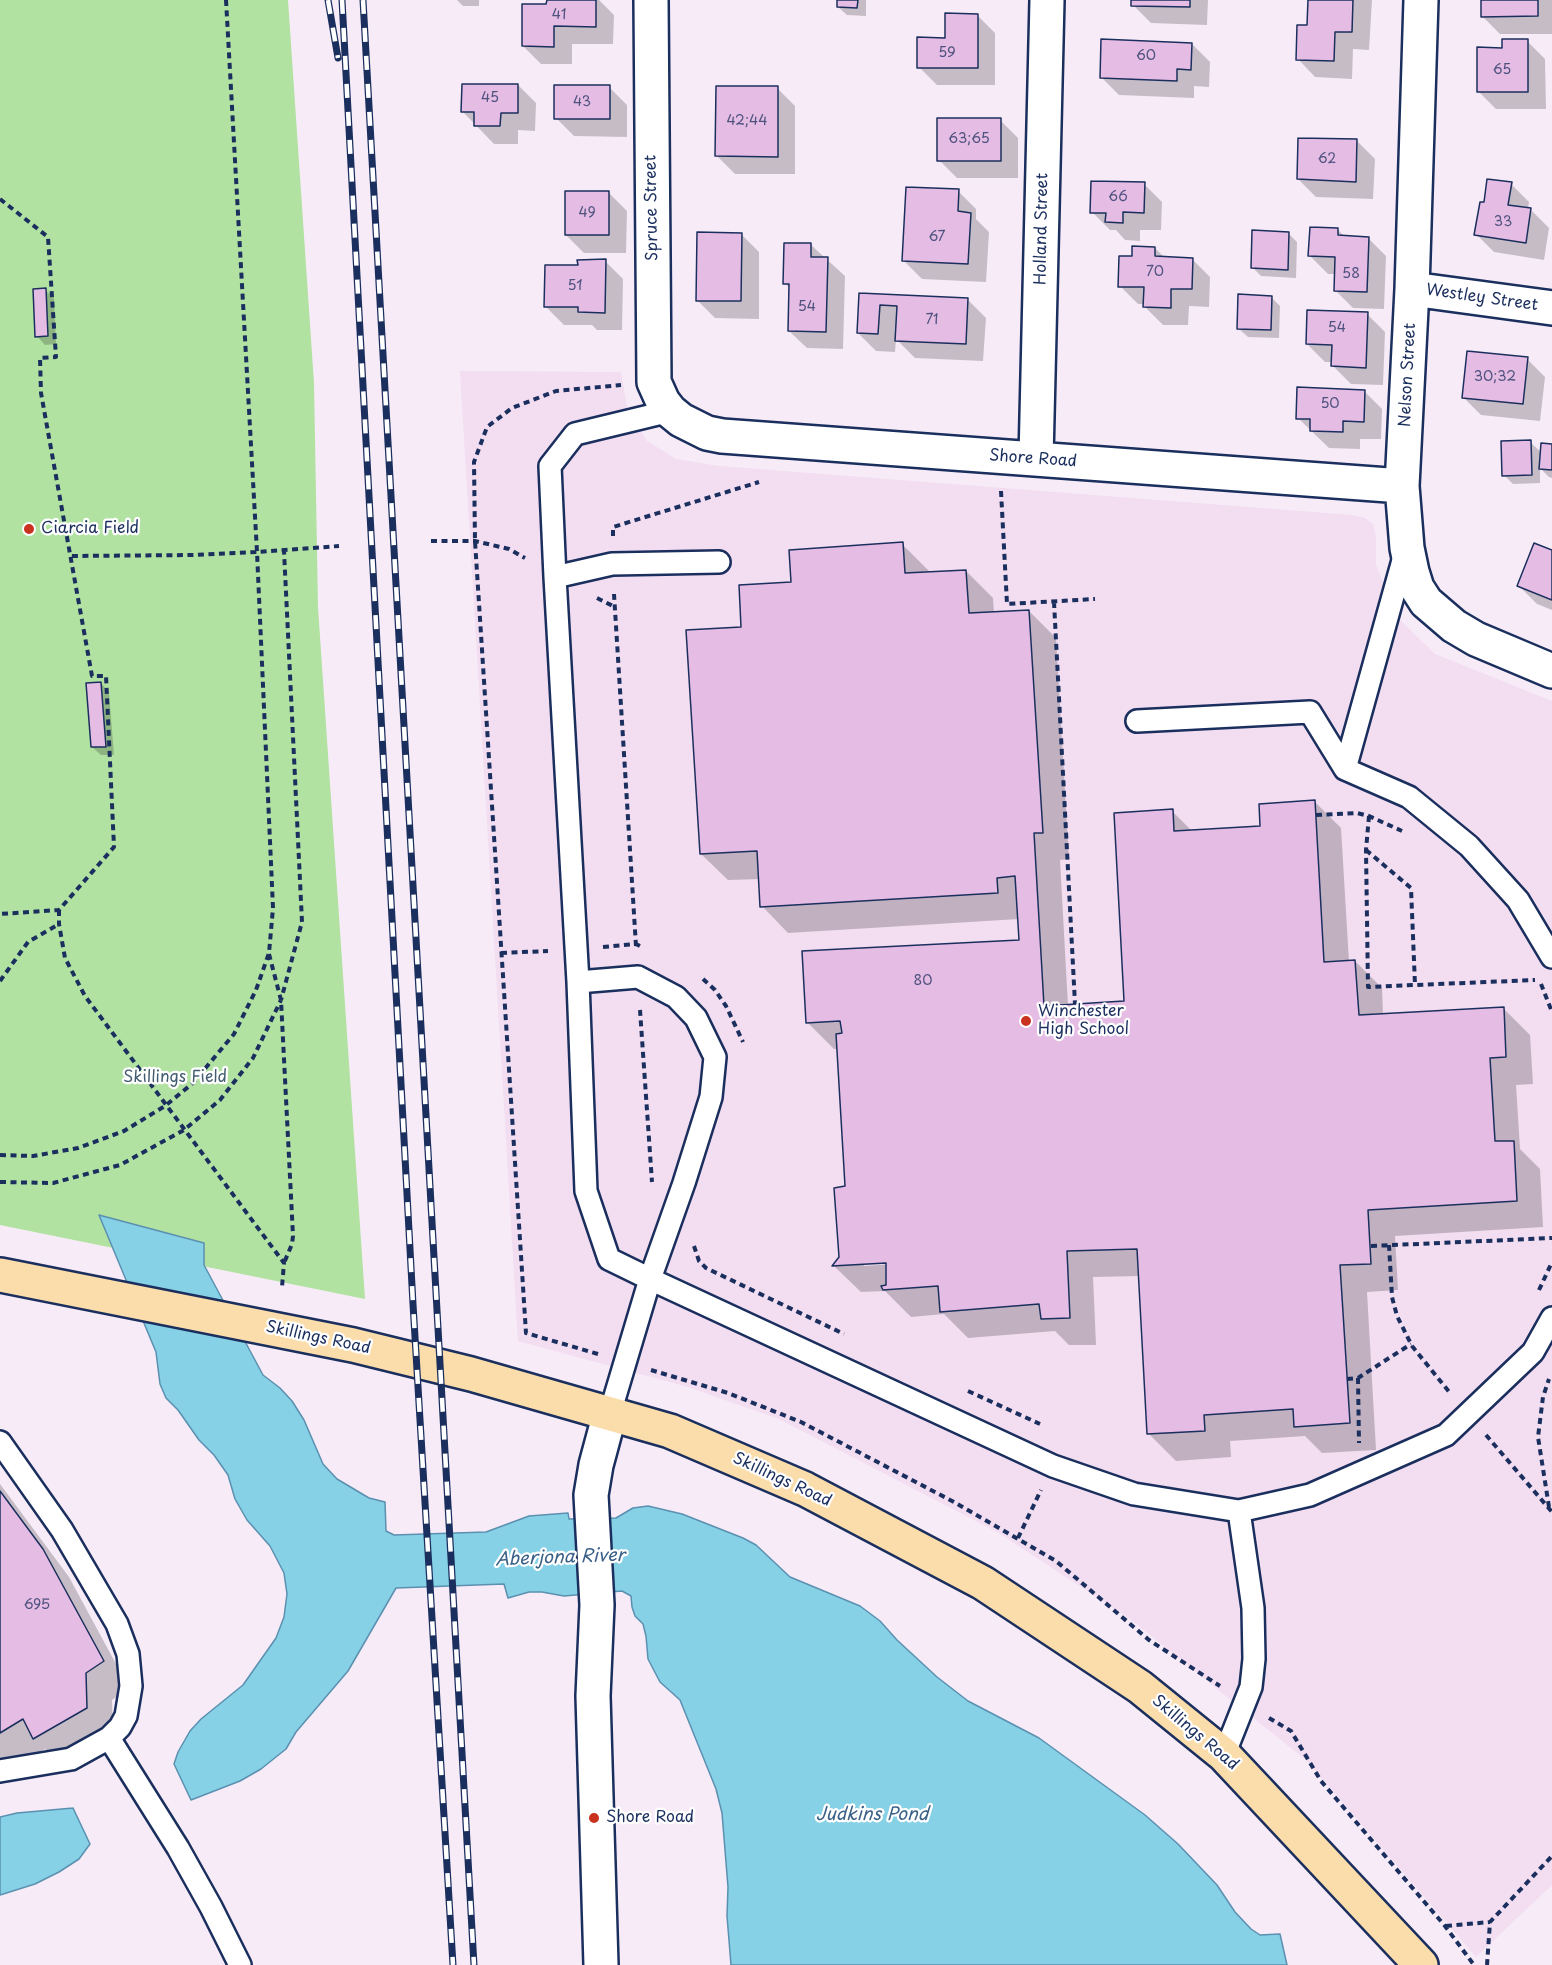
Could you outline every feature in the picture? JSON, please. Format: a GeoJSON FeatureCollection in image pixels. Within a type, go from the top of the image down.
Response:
{"type":"FeatureCollection","features":[{"type":"Feature","properties":{"kind":"main road","name":"Skillings Road"},"geometry":{"type":"LineString","coordinates":[[0,1275],[245,1323],[430,1364],[670,1431],[805,1489],[983,1583],[1140,1687],[1224,1755],[1421,1965]]}},
{"type":"Feature","properties":{"kind":"street","name":"Spruce Street"},"geometry":{"type":"LineString","coordinates":[[651,0],[654,382],[670,411]]}},
{"type":"Feature","properties":{"kind":"street","name":"Holland Street"},"geometry":{"type":"LineString","coordinates":[[1036,458],[1047,0]]}},
{"type":"Feature","properties":{"kind":"street","name":"Nelson Street"},"geometry":{"type":"LineString","coordinates":[[1421,0],[1412,289],[1402,486],[1407,548],[1417,588],[1437,613],[1476,639],[1552,671]]}},
{"type":"Feature","properties":{"kind":"street","name":"Westley Street"},"geometry":{"type":"LineString","coordinates":[[1412,289],[1552,308]]}},
{"type":"Feature","properties":{"kind":"street","name":"Shore Road"},"geometry":{"type":"LineString","coordinates":[[670,411],[693,427],[722,436],[1402,486]]}},
{"type":"Feature","properties":{"kind":"street"},"geometry":{"type":"LineString","coordinates":[[601,1965],[593,1696],[597,1605],[591,1511],[594,1473],[610,1413]]}},
{"type":"Feature","properties":{"kind":"lane"},"geometry":{"type":"LineString","coordinates":[[670,411],[575,434],[550,466],[578,982],[586,1191],[609,1259],[1053,1466],[1134,1494],[1239,1511],[1311,1495],[1446,1435],[1533,1352],[1552,1318]]}},
{"type":"Feature","properties":{"kind":"lane"},"geometry":{"type":"LineString","coordinates":[[1345,769],[1407,548]]}},
{"type":"Feature","properties":{"kind":"lane"},"geometry":{"type":"LineString","coordinates":[[555,577],[612,564],[719,562]]}},
{"type":"Feature","properties":{"kind":"lane"},"geometry":{"type":"LineString","coordinates":[[1137,721],[1310,712],[1345,769],[1409,797],[1469,846],[1518,900],[1552,957]]}},
{"type":"Feature","properties":{"kind":"lane"},"geometry":{"type":"LineString","coordinates":[[578,982],[638,978],[676,997],[696,1018],[715,1057],[711,1097],[650,1280],[610,1413]]}},
{"type":"Feature","properties":{"kind":"lane"},"geometry":{"type":"LineString","coordinates":[[0,1442],[62,1530],[124,1638],[131,1670],[129,1703],[120,1727],[109,1738],[71,1759],[0,1771]]}},
{"type":"Feature","properties":{"kind":"lane"},"geometry":{"type":"LineString","coordinates":[[1224,1755],[1251,1687],[1254,1659],[1253,1608],[1239,1511]]}},
{"type":"Feature","properties":{"kind":"lane"},"geometry":{"type":"LineString","coordinates":[[109,1738],[178,1848],[240,1965]]}},
{"type":"Feature","properties":{"kind":"path"},"geometry":{"type":"LineString","coordinates":[[0,1155],[33,1156],[78,1148],[124,1131],[165,1106],[193,1083],[234,1034],[256,990],[269,953],[273,908],[257,552],[226,0]]}},
{"type":"Feature","properties":{"kind":"path"},"geometry":{"type":"LineString","coordinates":[[0,199],[48,237],[56,357],[40,358],[41,393],[92,676],[106,676],[114,847],[59,910],[58,924],[65,958],[84,996],[284,1263]]}},
{"type":"Feature","properties":{"kind":"path"},"geometry":{"type":"LineString","coordinates":[[431,541],[475,541],[474,462],[487,427],[512,408],[556,391],[654,382]]}},
{"type":"Feature","properties":{"kind":"path"},"geometry":{"type":"LineString","coordinates":[[999,457],[1007,604],[1095,599]]}},
{"type":"Feature","properties":{"kind":"path"},"geometry":{"type":"LineString","coordinates":[[652,1185],[612,564],[613,527],[759,482]]}},
{"type":"Feature","properties":{"kind":"path"},"geometry":{"type":"LineString","coordinates":[[70,556],[195,555],[339,546]]}},
{"type":"Feature","properties":{"kind":"path"},"geometry":{"type":"LineString","coordinates":[[0,1182],[53,1183],[120,1166],[184,1130],[220,1100],[253,1058],[281,1000],[302,922],[284,550]]}},
{"type":"Feature","properties":{"kind":"path"},"geometry":{"type":"LineString","coordinates":[[1054,602],[1076,1004]]}},
{"type":"Feature","properties":{"kind":"path"},"geometry":{"type":"LineString","coordinates":[[1316,815],[1357,813],[1407,833]]}},
{"type":"Feature","properties":{"kind":"path"},"geometry":{"type":"LineString","coordinates":[[1369,816],[1366,850],[1368,987],[1540,980]]}},
{"type":"Feature","properties":{"kind":"path"},"geometry":{"type":"LineString","coordinates":[[1366,850],[1411,888],[1415,985]]}},
{"type":"Feature","properties":{"kind":"path"},"geometry":{"type":"LineString","coordinates":[[0,914],[59,910]]}},
{"type":"Feature","properties":{"kind":"path"},"geometry":{"type":"LineString","coordinates":[[0,981],[28,942],[58,924]]}},
{"type":"Feature","properties":{"kind":"path"},"geometry":{"type":"LineString","coordinates":[[636,944],[645,949]]}},
{"type":"Feature","properties":{"kind":"path"},"geometry":{"type":"LineString","coordinates":[[269,953],[281,1000],[293,1236],[284,1263],[282,1287]]}},
{"type":"Feature","properties":{"kind":"path"},"geometry":{"type":"LineString","coordinates":[[1534,969],[1552,1012]]}},
{"type":"Feature","properties":{"kind":"path"},"geometry":{"type":"LineString","coordinates":[[700,976],[715,990],[726,1006],[737,1026],[745,1050]]}},
{"type":"Feature","properties":{"kind":"path"},"geometry":{"type":"LineString","coordinates":[[697,1237],[694,1248],[699,1261],[706,1268],[851,1337]]}},
{"type":"Feature","properties":{"kind":"path"},"geometry":{"type":"LineString","coordinates":[[1371,1246],[1552,1238]]}},
{"type":"Feature","properties":{"kind":"path"},"geometry":{"type":"LineString","coordinates":[[1389,1245],[1392,1297],[1397,1316],[1411,1344],[1440,1381]]}},
{"type":"Feature","properties":{"kind":"path"},"geometry":{"type":"LineString","coordinates":[[1539,1292],[1552,1262]]}},
{"type":"Feature","properties":{"kind":"path"},"geometry":{"type":"LineString","coordinates":[[1347,1379],[1358,1378],[1411,1344]]}},
{"type":"Feature","properties":{"kind":"path"},"geometry":{"type":"LineString","coordinates":[[1551,1510],[1538,1437],[1543,1397],[1552,1372]]}},
{"type":"Feature","properties":{"kind":"path"},"geometry":{"type":"LineString","coordinates":[[1358,1378],[1359,1444]]}},
{"type":"Feature","properties":{"kind":"path"},"geometry":{"type":"LineString","coordinates":[[967,1390],[1048,1429]]}},
{"type":"Feature","properties":{"kind":"path"},"geometry":{"type":"LineString","coordinates":[[1468,1414],[1551,1510]]}},
{"type":"Feature","properties":{"kind":"path"},"geometry":{"type":"LineString","coordinates":[[1487,1965],[1490,1922],[1552,1856]]}},
{"type":"Feature","properties":{"kind":"path"},"geometry":{"type":"LineString","coordinates":[[1445,1926],[1490,1922]]}},
{"type":"Feature","properties":{"kind":"shaded area","name":"Winchester High School"},"geometry":{"type":"Polygon","coordinates":[[[460,371],[621,372],[628,412],[647,441],[676,459],[719,466],[1352,515],[1365,518],[1373,524],[1376,537],[1376,565],[1398,618],[1435,654],[1552,701],[1552,1885],[1476,1957],[1307,1761],[1130,1619],[997,1532],[779,1419],[688,1387],[518,1341],[460,371]]]}},
{"type":"Feature","properties":{"kind":"green space","name":"Skillings Field"},"geometry":{"type":"Polygon","coordinates":[[[0,0],[288,0],[314,383],[318,607],[365,1299],[0,1225],[0,0]]]}},
{"type":"Feature","properties":{"kind":"water","name":"Judkins Pond"},"geometry":{"type":"Polygon","coordinates":[[[99,1215],[204,1243],[204,1265],[263,1375],[292,1401],[304,1420],[323,1464],[337,1479],[369,1498],[385,1502],[386,1531],[394,1535],[486,1532],[529,1516],[568,1513],[569,1519],[616,1518],[633,1508],[648,1506],[682,1514],[743,1538],[756,1545],[790,1577],[860,1606],[880,1621],[937,1677],[968,1701],[1039,1738],[1145,1815],[1178,1844],[1217,1885],[1235,1912],[1251,1929],[1260,1935],[1280,1934],[1287,1965],[731,1965],[722,1813],[716,1789],[680,1700],[660,1682],[648,1659],[643,1624],[635,1616],[631,1596],[622,1591],[564,1596],[529,1592],[508,1598],[504,1584],[396,1588],[348,1671],[296,1732],[286,1749],[261,1769],[240,1781],[191,1800],[174,1764],[178,1752],[190,1731],[201,1719],[243,1685],[276,1638],[284,1617],[287,1594],[284,1573],[270,1546],[247,1520],[235,1499],[228,1475],[178,1410],[166,1398],[160,1384],[156,1352],[99,1215]]]}},
{"type":"Feature","properties":{"kind":"water"},"geometry":{"type":"Polygon","coordinates":[[[73,1808],[90,1844],[79,1859],[35,1884],[0,1895],[0,1817],[17,1813],[73,1808]]]}},
{"type":"Feature","properties":{"kind":"building"},"geometry":{"type":"Polygon","coordinates":[[[547,0],[596,0],[596,27],[554,26],[554,47],[522,46],[522,4],[546,4],[547,0]]]}},
{"type":"Feature","properties":{"kind":"building"},"geometry":{"type":"Polygon","coordinates":[[[837,0],[858,0],[857,8],[837,7],[837,0]]]}},
{"type":"Feature","properties":{"kind":"building"},"geometry":{"type":"Polygon","coordinates":[[[1131,0],[1190,0],[1190,7],[1131,6],[1131,0]]]}},
{"type":"Feature","properties":{"kind":"building"},"geometry":{"type":"Polygon","coordinates":[[[1308,0],[1353,0],[1352,32],[1335,32],[1334,61],[1296,60],[1297,25],[1307,25],[1308,0]]]}},
{"type":"Feature","properties":{"kind":"building"},"geometry":{"type":"Polygon","coordinates":[[[1481,0],[1538,0],[1538,16],[1481,17],[1481,0]]]}},
{"type":"Feature","properties":{"kind":"building"},"geometry":{"type":"Polygon","coordinates":[[[945,13],[978,14],[978,68],[917,68],[917,37],[945,38],[945,13]]]}},
{"type":"Feature","properties":{"kind":"building"},"geometry":{"type":"Polygon","coordinates":[[[1101,39],[1192,43],[1191,70],[1177,69],[1177,81],[1100,78],[1101,39]]]}},
{"type":"Feature","properties":{"kind":"building"},"geometry":{"type":"Polygon","coordinates":[[[1502,39],[1528,39],[1528,92],[1477,92],[1477,47],[1502,48],[1502,39]]]}},
{"type":"Feature","properties":{"kind":"building"},"geometry":{"type":"Polygon","coordinates":[[[462,84],[518,84],[518,113],[501,113],[500,126],[474,126],[474,112],[461,112],[462,84]]]}},
{"type":"Feature","properties":{"kind":"building"},"geometry":{"type":"Polygon","coordinates":[[[554,85],[610,85],[610,119],[554,119],[554,85]]]}},
{"type":"Feature","properties":{"kind":"building"},"geometry":{"type":"Polygon","coordinates":[[[716,86],[778,86],[778,157],[715,156],[716,86]]]}},
{"type":"Feature","properties":{"kind":"building"},"geometry":{"type":"Polygon","coordinates":[[[937,118],[1001,118],[1001,161],[937,161],[937,118]]]}},
{"type":"Feature","properties":{"kind":"building"},"geometry":{"type":"Polygon","coordinates":[[[1298,138],[1357,139],[1356,182],[1297,179],[1298,138]]]}},
{"type":"Feature","properties":{"kind":"building"},"geometry":{"type":"Polygon","coordinates":[[[1487,179],[1512,182],[1508,205],[1531,208],[1526,243],[1474,235],[1480,202],[1484,202],[1487,179]]]}},
{"type":"Feature","properties":{"kind":"building"},"geometry":{"type":"Polygon","coordinates":[[[1091,181],[1145,182],[1144,213],[1123,212],[1123,223],[1105,222],[1106,213],[1090,213],[1091,181]]]}},
{"type":"Feature","properties":{"kind":"building"},"geometry":{"type":"Polygon","coordinates":[[[906,187],[959,189],[958,211],[971,213],[968,264],[902,261],[906,187]]]}},
{"type":"Feature","properties":{"kind":"building"},"geometry":{"type":"Polygon","coordinates":[[[565,191],[609,191],[609,235],[565,235],[565,191]]]}},
{"type":"Feature","properties":{"kind":"building"},"geometry":{"type":"Polygon","coordinates":[[[1310,227],[1338,228],[1338,235],[1369,237],[1367,292],[1334,291],[1335,257],[1308,256],[1310,227]]]}},
{"type":"Feature","properties":{"kind":"building"},"geometry":{"type":"Polygon","coordinates":[[[1252,230],[1289,232],[1288,270],[1251,268],[1252,230]]]}},
{"type":"Feature","properties":{"kind":"building"},"geometry":{"type":"Polygon","coordinates":[[[697,232],[742,233],[741,301],[696,301],[697,232]]]}},
{"type":"Feature","properties":{"kind":"building"},"geometry":{"type":"Polygon","coordinates":[[[784,243],[811,243],[811,257],[828,257],[826,332],[788,331],[789,284],[783,284],[784,243]]]}},
{"type":"Feature","properties":{"kind":"building"},"geometry":{"type":"Polygon","coordinates":[[[1132,246],[1155,247],[1155,256],[1193,258],[1192,289],[1171,289],[1171,308],[1143,307],[1144,287],[1118,287],[1119,256],[1132,256],[1132,246]]]}},
{"type":"Feature","properties":{"kind":"building"},"geometry":{"type":"Polygon","coordinates":[[[606,259],[605,313],[578,312],[578,307],[544,307],[545,265],[578,265],[577,260],[606,259]]]}},
{"type":"Feature","properties":{"kind":"building"},"geometry":{"type":"Polygon","coordinates":[[[46,288],[48,336],[35,337],[33,289],[46,288]]]}},
{"type":"Feature","properties":{"kind":"building"},"geometry":{"type":"Polygon","coordinates":[[[859,293],[968,298],[966,344],[895,341],[897,306],[880,305],[878,334],[857,333],[859,293]]]}},
{"type":"Feature","properties":{"kind":"building"},"geometry":{"type":"Polygon","coordinates":[[[1238,294],[1272,296],[1271,330],[1237,329],[1238,294]]]}},
{"type":"Feature","properties":{"kind":"building"},"geometry":{"type":"Polygon","coordinates":[[[1307,310],[1368,312],[1366,368],[1331,366],[1332,345],[1306,344],[1307,310]]]}},
{"type":"Feature","properties":{"kind":"building"},"geometry":{"type":"Polygon","coordinates":[[[1467,351],[1528,357],[1523,404],[1462,398],[1467,351]]]}},
{"type":"Feature","properties":{"kind":"building"},"geometry":{"type":"Polygon","coordinates":[[[1297,387],[1365,390],[1364,422],[1343,421],[1343,432],[1310,431],[1310,419],[1296,419],[1297,387]]]}},
{"type":"Feature","properties":{"kind":"building"},"geometry":{"type":"Polygon","coordinates":[[[1531,440],[1532,475],[1502,476],[1501,441],[1531,440]]]}},
{"type":"Feature","properties":{"kind":"building"},"geometry":{"type":"Polygon","coordinates":[[[1541,443],[1552,444],[1552,470],[1539,469],[1541,443]]]}},
{"type":"Feature","properties":{"kind":"building"},"geometry":{"type":"Polygon","coordinates":[[[903,542],[905,573],[966,570],[969,613],[1029,610],[1043,833],[1034,833],[1044,1006],[1124,1001],[1114,813],[1173,809],[1174,831],[1260,826],[1259,804],[1315,800],[1324,962],[1355,960],[1359,1015],[1504,1007],[1506,1057],[1490,1058],[1495,1141],[1514,1141],[1517,1201],[1368,1210],[1371,1264],[1340,1265],[1350,1423],[1294,1427],[1293,1409],[1204,1415],[1205,1431],[1147,1434],[1137,1249],[1067,1251],[1070,1318],[1041,1319],[1039,1304],[940,1312],[938,1286],[883,1290],[881,1286],[886,1285],[886,1263],[832,1266],[839,1257],[834,1188],[845,1186],[836,1034],[842,1033],[840,1021],[806,1023],[802,951],[1019,940],[1015,876],[997,878],[998,893],[760,907],[757,851],[700,854],[686,630],[741,627],[739,585],[791,582],[789,550],[903,542]]]}},
{"type":"Feature","properties":{"kind":"building"},"geometry":{"type":"Polygon","coordinates":[[[1534,543],[1552,550],[1552,600],[1517,586],[1534,543]]]}},
{"type":"Feature","properties":{"kind":"building"},"geometry":{"type":"Polygon","coordinates":[[[101,682],[106,747],[91,747],[86,683],[101,682]]]}},
{"type":"Feature","properties":{"kind":"building"},"geometry":{"type":"Polygon","coordinates":[[[0,1491],[43,1549],[104,1661],[86,1673],[87,1708],[33,1739],[23,1719],[0,1733],[0,1491]]]}},
{"type":"Feature","properties":{"kind":"railway"},"geometry":{"type":"LineString","coordinates":[[328,0],[338,58]]}},
{"type":"Feature","properties":{"kind":"railway"},"geometry":{"type":"LineString","coordinates":[[342,0],[413,1304],[453,1965]]}},
{"type":"Feature","properties":{"kind":"railway"},"geometry":{"type":"LineString","coordinates":[[363,0],[474,1965]]}},
{"type":"Feature","properties":{"kind":"place","name":"Ciarcia Field"},"geometry":{"type":"Point","coordinates":[29,529]}},
{"type":"Feature","properties":{"kind":"place","name":"Winchester High School"},"geometry":{"type":"Point","coordinates":[1026,1021]}},
{"type":"Feature","properties":{"kind":"place","name":"Shore Road"},"geometry":{"type":"Point","coordinates":[594,1818]}},
{"type":"Feature","properties":{"kind":"water label","name":"Aberjona River"},"geometry":{"type":"Point","coordinates":[560,1558]}}]}
